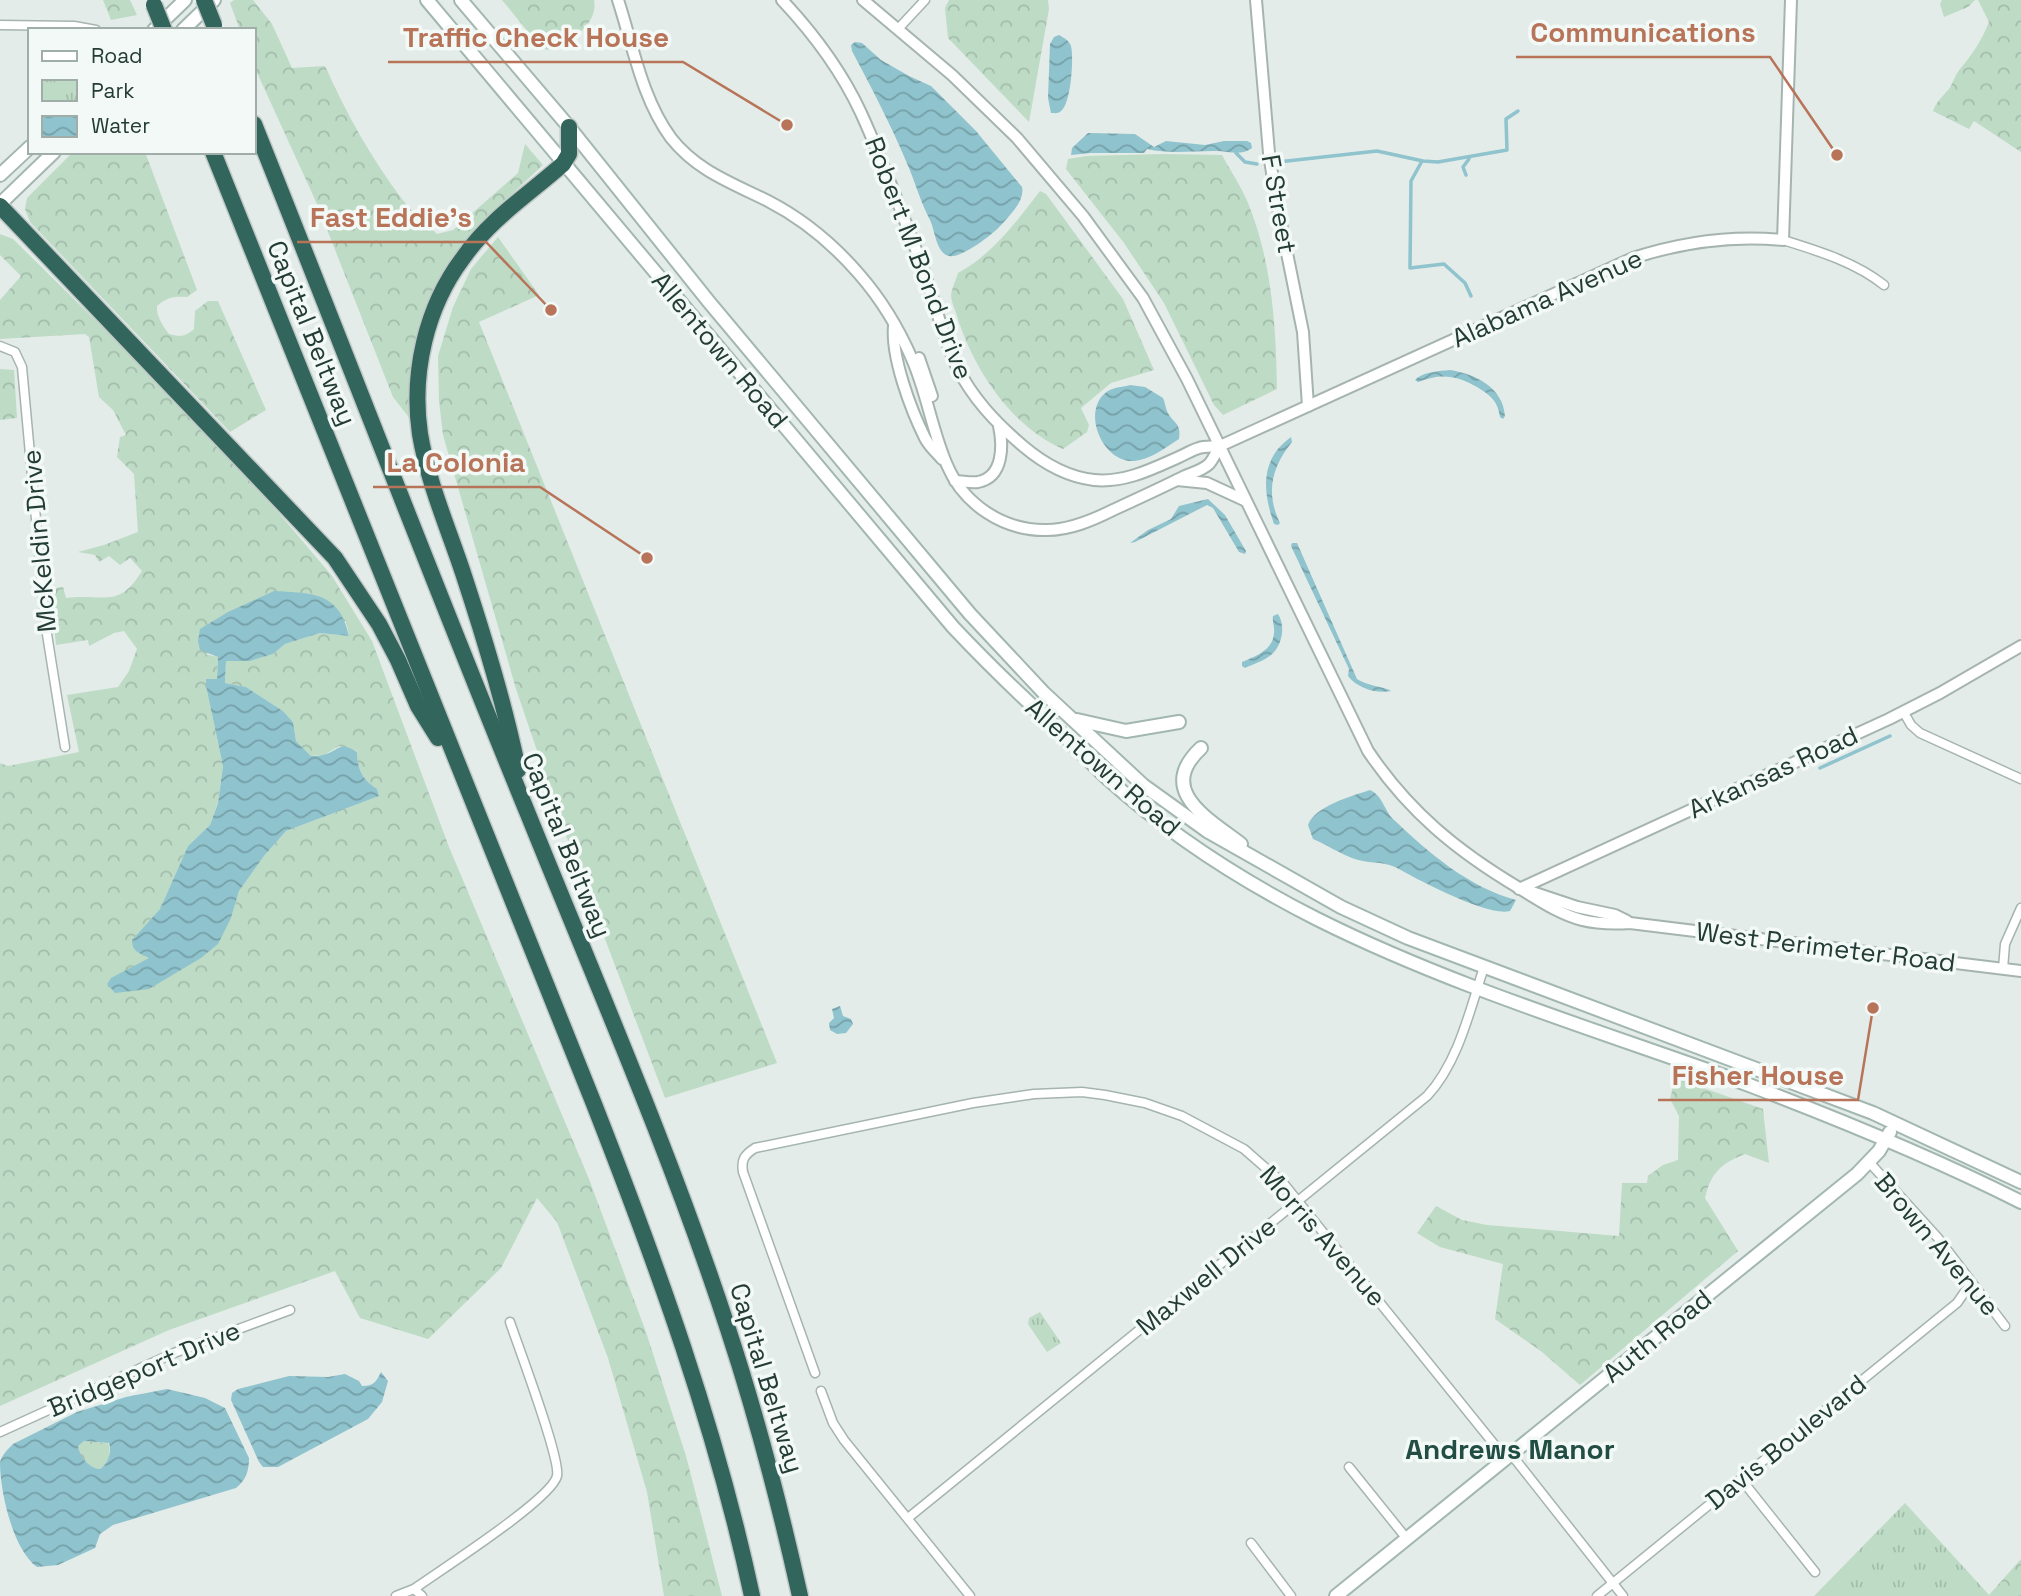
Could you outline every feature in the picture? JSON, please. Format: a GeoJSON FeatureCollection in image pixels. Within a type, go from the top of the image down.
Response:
{"type":"FeatureCollection","features":[{"type":"Feature","properties":{"kind":"highway"},"geometry":{"type":"LineString","coordinates":[[205,0],[215,27]]}},
{"type":"Feature","properties":{"kind":"highway"},"geometry":{"type":"LineString","coordinates":[[153,2],[163,28]]}},
{"type":"Feature","properties":{"kind":"highway"},"geometry":{"type":"LineString","coordinates":[[525,807],[510,728],[426,461],[420,433],[418,389],[420,360],[427,332],[453,272],[493,222],[563,164],[569,154],[569,127]]}},
{"type":"Feature","properties":{"kind":"highway","name":"Capital Beltway"},"geometry":{"type":"LineString","coordinates":[[256,129],[640,1090],[701,1251],[732,1340],[770,1468],[800,1596]]}},
{"type":"Feature","properties":{"kind":"highway","name":"Capital Beltway"},"geometry":{"type":"LineString","coordinates":[[215,154],[655,1262],[704,1410],[724,1479],[752,1596]]}},
{"type":"Feature","properties":{"kind":"highway"},"geometry":{"type":"LineString","coordinates":[[0,205],[335,558],[369,608],[398,660],[418,706],[458,768]]}},
{"type":"Feature","properties":{"kind":"main road"},"geometry":{"type":"LineString","coordinates":[[156,28],[185,0]]}},
{"type":"Feature","properties":{"kind":"main road"},"geometry":{"type":"LineString","coordinates":[[185,28],[214,0]]}},
{"type":"Feature","properties":{"kind":"main road","name":"Allentown Road"},"geometry":{"type":"LineString","coordinates":[[427,0],[953,626],[993,669],[1104,775],[1169,828],[1268,891],[1350,935],[1627,1044],[1746,1084],[1886,1138],[2021,1202]]}},
{"type":"Feature","properties":{"kind":"main road","name":"Allentown Road"},"geometry":{"type":"LineString","coordinates":[[461,0],[970,614],[1028,677],[1153,793],[1207,831],[1370,921],[1408,938],[1719,1054],[1894,1123],[2021,1182]]}},
{"type":"Feature","properties":{"kind":"main road"},"geometry":{"type":"LineString","coordinates":[[0,175],[28,149]]}},
{"type":"Feature","properties":{"kind":"main road"},"geometry":{"type":"LineString","coordinates":[[0,205],[52,154]]}},
{"type":"Feature","properties":{"kind":"main road"},"geometry":{"type":"LineString","coordinates":[[1071,718],[1126,731],[1179,722]]}},
{"type":"Feature","properties":{"kind":"main road"},"geometry":{"type":"LineString","coordinates":[[1201,748],[1191,757],[1183,779],[1188,800],[1281,873]]}},
{"type":"Feature","properties":{"kind":"main road","name":"Auth Road"},"geometry":{"type":"LineString","coordinates":[[1336,1596],[1869,1162],[1894,1123]]}},
{"type":"Feature","properties":{"kind":"street","name":"Robert M Bond Drive"},"geometry":{"type":"LineString","coordinates":[[618,0],[648,95],[672,139],[707,171],[785,211],[825,240],[860,275],[894,326],[915,367],[946,465],[955,481],[981,510],[1012,525],[1047,530],[1062,529],[1099,517],[1208,465],[1220,446]]}},
{"type":"Feature","properties":{"kind":"street","name":"Robert M Bond Drive"},"geometry":{"type":"LineString","coordinates":[[782,0],[832,62],[852,94],[921,263],[957,368],[999,426],[1030,453],[1048,464],[1068,474],[1093,480],[1136,476],[1199,448],[1220,446]]}},
{"type":"Feature","properties":{"kind":"street"},"geometry":{"type":"LineString","coordinates":[[863,0],[952,75],[1017,138],[1083,216],[1143,298],[1220,446]]}},
{"type":"Feature","properties":{"kind":"street"},"geometry":{"type":"LineString","coordinates":[[898,29],[925,0]]}},
{"type":"Feature","properties":{"kind":"street","name":"F Street"},"geometry":{"type":"LineString","coordinates":[[1256,0],[1269,153],[1303,332],[1308,407]]}},
{"type":"Feature","properties":{"kind":"street"},"geometry":{"type":"LineString","coordinates":[[1783,240],[1791,0]]}},
{"type":"Feature","properties":{"kind":"street"},"geometry":{"type":"LineString","coordinates":[[0,25],[85,28]]}},
{"type":"Feature","properties":{"kind":"street","name":"Alabama Avenue"},"geometry":{"type":"LineString","coordinates":[[1220,446],[1633,258],[1672,246],[1706,240],[1783,240],[1825,254],[1871,275],[1884,285]]}},
{"type":"Feature","properties":{"kind":"street","name":"McKeldin Drive"},"geometry":{"type":"LineString","coordinates":[[0,346],[15,352],[22,367],[46,628],[65,747]]}},
{"type":"Feature","properties":{"kind":"street"},"geometry":{"type":"LineString","coordinates":[[955,481],[979,482],[992,475],[1001,455],[999,426]]}},
{"type":"Feature","properties":{"kind":"street","name":"West Perimeter Road"},"geometry":{"type":"LineString","coordinates":[[1220,446],[1368,751],[1392,786],[1431,827],[1462,852],[1519,888],[1585,909],[1615,915],[1630,923],[2021,971]]}},
{"type":"Feature","properties":{"kind":"street"},"geometry":{"type":"LineString","coordinates":[[1177,480],[1207,483],[1246,501]]}},
{"type":"Feature","properties":{"kind":"street","name":"Arkansas Road"},"geometry":{"type":"LineString","coordinates":[[1519,888],[1903,711],[2021,646]]}},
{"type":"Feature","properties":{"kind":"street"},"geometry":{"type":"LineString","coordinates":[[1903,711],[1911,725],[1920,733],[2021,779]]}},
{"type":"Feature","properties":{"kind":"street"},"geometry":{"type":"LineString","coordinates":[[2003,968],[2005,944],[2021,908]]}},
{"type":"Feature","properties":{"kind":"street","name":"Maxwell Drive"},"geometry":{"type":"LineString","coordinates":[[908,1518],[1418,1104],[1434,1088],[1455,1049],[1484,967]]}},
{"type":"Feature","properties":{"kind":"street","name":"Morris Avenue"},"geometry":{"type":"LineString","coordinates":[[815,1373],[743,1172],[744,1157],[755,1149],[972,1103],[1034,1094],[1082,1092],[1145,1103],[1206,1127],[1260,1161],[1299,1201],[1623,1596]]}},
{"type":"Feature","properties":{"kind":"street","name":"Brown Avenue"},"geometry":{"type":"LineString","coordinates":[[1869,1162],[1921,1218],[2005,1326]]}},
{"type":"Feature","properties":{"kind":"street","name":"Davis Boulevard"},"geometry":{"type":"LineString","coordinates":[[1597,1596],[1957,1303],[1971,1283]]}},
{"type":"Feature","properties":{"kind":"street","name":"Bridgeport Drive"},"geometry":{"type":"LineString","coordinates":[[0,1432],[174,1353],[290,1310]]}},
{"type":"Feature","properties":{"kind":"street"},"geometry":{"type":"LineString","coordinates":[[396,1596],[414,1589],[553,1485],[558,1472],[510,1322]]}},
{"type":"Feature","properties":{"kind":"street"},"geometry":{"type":"LineString","coordinates":[[821,1391],[836,1428],[970,1596]]}},
{"type":"Feature","properties":{"kind":"street"},"geometry":{"type":"LineString","coordinates":[[1349,1467],[1407,1539]]}},
{"type":"Feature","properties":{"kind":"street"},"geometry":{"type":"LineString","coordinates":[[1741,1479],[1815,1572]]}},
{"type":"Feature","properties":{"kind":"street"},"geometry":{"type":"LineString","coordinates":[[1251,1543],[1291,1596]]}},
{"type":"Feature","properties":{"kind":"street"},"geometry":{"type":"LineString","coordinates":[[414,1589],[422,1596]]}},
{"type":"Feature","properties":{"kind":"green space"},"geometry":{"type":"Polygon","coordinates":[[[103,0],[130,0],[137,15],[111,20],[103,0]]]}},
{"type":"Feature","properties":{"kind":"green space"},"geometry":{"type":"Polygon","coordinates":[[[234,0],[253,0],[272,24],[292,68],[325,66],[350,118],[380,168],[406,204],[437,234],[453,230],[518,173],[525,144],[543,165],[476,227],[452,260],[411,420],[393,397],[317,204],[256,70],[256,28],[239,28],[230,3],[234,0]]]}},
{"type":"Feature","properties":{"kind":"green space"},"geometry":{"type":"Polygon","coordinates":[[[502,0],[594,0],[594,9],[592,18],[580,32],[547,50],[537,43],[502,0]]]}},
{"type":"Feature","properties":{"kind":"green space"},"geometry":{"type":"Polygon","coordinates":[[[949,0],[1048,0],[1049,9],[1029,122],[948,38],[945,8],[949,0]]]}},
{"type":"Feature","properties":{"kind":"green space"},"geometry":{"type":"Polygon","coordinates":[[[1942,0],[1975,0],[1968,7],[1944,17],[1940,4],[1942,0]]]}},
{"type":"Feature","properties":{"kind":"green space"},"geometry":{"type":"Polygon","coordinates":[[[1978,0],[2021,0],[2021,152],[1974,121],[1969,129],[1933,111],[1976,47],[1989,22],[1978,0]]]}},
{"type":"Feature","properties":{"kind":"green space"},"geometry":{"type":"Polygon","coordinates":[[[71,154],[146,154],[197,290],[187,297],[171,298],[157,306],[160,321],[169,334],[185,335],[194,329],[195,311],[208,301],[218,301],[266,410],[230,432],[30,222],[25,209],[27,198],[71,154]]]}},
{"type":"Feature","properties":{"kind":"green space"},"geometry":{"type":"Polygon","coordinates":[[[1222,155],[1248,203],[1263,248],[1274,318],[1277,389],[1223,415],[1214,405],[1164,303],[1124,243],[1066,169],[1068,159],[1087,156],[1222,155]]]}},
{"type":"Feature","properties":{"kind":"green space"},"geometry":{"type":"Polygon","coordinates":[[[1040,191],[1046,194],[1123,299],[1154,370],[1111,383],[1081,408],[1089,425],[1087,432],[1063,449],[1027,426],[996,394],[973,356],[951,297],[958,273],[993,247],[1040,191]]]}},
{"type":"Feature","properties":{"kind":"green space"},"geometry":{"type":"Polygon","coordinates":[[[0,234],[13,239],[153,377],[278,512],[332,576],[372,641],[449,847],[589,1179],[646,1332],[686,1456],[722,1596],[664,1596],[647,1492],[608,1358],[557,1222],[537,1198],[501,1268],[428,1339],[360,1318],[335,1271],[169,1330],[0,1406],[0,763],[8,766],[79,752],[67,695],[118,687],[129,671],[137,649],[124,631],[114,633],[89,646],[88,640],[56,645],[51,589],[63,587],[66,598],[109,597],[125,591],[142,571],[130,558],[120,565],[109,556],[99,562],[95,555],[78,552],[138,532],[134,474],[117,457],[120,437],[126,435],[113,410],[99,397],[89,337],[85,334],[0,339],[0,300],[21,276],[0,255],[0,234]],[[346,621],[205,654],[218,657],[217,680],[206,679],[206,686],[223,766],[218,802],[210,825],[188,846],[160,909],[132,940],[150,958],[112,978],[107,984],[231,918],[239,891],[286,831],[379,796],[377,789],[361,773],[357,751],[339,746],[324,755],[311,756],[296,741],[293,722],[283,711],[246,687],[225,683],[226,661],[250,661],[273,654],[285,644],[320,633],[349,636],[346,621]]]}},
{"type":"Feature","properties":{"kind":"green space"},"geometry":{"type":"Polygon","coordinates":[[[498,237],[539,295],[479,322],[777,1063],[665,1098],[564,830],[516,689],[443,435],[438,356],[453,307],[471,269],[498,237]]]}},
{"type":"Feature","properties":{"kind":"green space"},"geometry":{"type":"Polygon","coordinates":[[[0,369],[14,370],[17,418],[0,420],[0,369]]]}},
{"type":"Feature","properties":{"kind":"green space"},"geometry":{"type":"Polygon","coordinates":[[[1675,1078],[1763,1109],[1769,1163],[1745,1154],[1730,1161],[1714,1175],[1705,1198],[1738,1251],[1580,1385],[1542,1352],[1495,1319],[1503,1264],[1440,1247],[1417,1233],[1436,1206],[1462,1220],[1487,1225],[1619,1236],[1622,1183],[1647,1183],[1648,1176],[1663,1165],[1678,1160],[1679,1116],[1670,1099],[1675,1078]]]}},
{"type":"Feature","properties":{"kind":"green space"},"geometry":{"type":"Polygon","coordinates":[[[1040,1312],[1061,1343],[1047,1352],[1028,1324],[1029,1318],[1040,1312]]]}},
{"type":"Feature","properties":{"kind":"green space"},"geometry":{"type":"Polygon","coordinates":[[[84,1441],[108,1443],[109,1458],[100,1469],[88,1464],[80,1454],[77,1446],[84,1441]]]}},
{"type":"Feature","properties":{"kind":"green space"},"geometry":{"type":"Polygon","coordinates":[[[1905,1503],[1990,1596],[1814,1596],[1817,1593],[1905,1503]]]}},
{"type":"Feature","properties":{"kind":"green space"},"geometry":{"type":"Polygon","coordinates":[[[2021,1559],[2021,1596],[1990,1596],[1989,1595],[2021,1559]]]}},
{"type":"Feature","properties":{"kind":"water"},"geometry":{"type":"Polygon","coordinates":[[[1059,35],[1071,46],[1071,80],[1064,107],[1059,113],[1051,113],[1048,98],[1050,44],[1054,37],[1059,35]]]}},
{"type":"Feature","properties":{"kind":"water"},"geometry":{"type":"Polygon","coordinates":[[[855,42],[862,43],[881,60],[931,86],[976,131],[1022,187],[1019,202],[1010,215],[993,233],[969,250],[954,256],[941,251],[900,147],[852,51],[851,45],[855,42]]]}},
{"type":"Feature","properties":{"kind":"water"},"geometry":{"type":"Polygon","coordinates":[[[1088,133],[1135,134],[1154,147],[1166,141],[1205,145],[1224,141],[1247,141],[1252,148],[1238,153],[1147,149],[1144,153],[1071,155],[1072,148],[1088,133]]]}},
{"type":"Feature","properties":{"kind":"water"},"geometry":{"type":"Polygon","coordinates":[[[1450,370],[1478,379],[1493,390],[1503,406],[1503,419],[1493,399],[1470,383],[1448,377],[1434,377],[1418,382],[1415,380],[1436,371],[1450,370]]]}},
{"type":"Feature","properties":{"kind":"water"},"geometry":{"type":"Polygon","coordinates":[[[1130,385],[1145,387],[1163,398],[1180,433],[1179,439],[1163,449],[1134,461],[1112,453],[1104,444],[1095,422],[1100,399],[1110,390],[1130,385]]]}},
{"type":"Feature","properties":{"kind":"water"},"geometry":{"type":"Polygon","coordinates":[[[1291,437],[1292,442],[1275,470],[1273,480],[1273,501],[1280,523],[1278,525],[1274,524],[1270,512],[1266,477],[1273,456],[1291,437]]]}},
{"type":"Feature","properties":{"kind":"water"},"geometry":{"type":"Polygon","coordinates":[[[1208,499],[1225,515],[1246,551],[1245,554],[1239,552],[1213,508],[1207,505],[1130,543],[1148,530],[1171,519],[1179,506],[1208,499]]]}},
{"type":"Feature","properties":{"kind":"water"},"geometry":{"type":"Polygon","coordinates":[[[1292,543],[1297,543],[1357,679],[1391,691],[1367,689],[1348,676],[1349,669],[1291,546],[1292,543]]]}},
{"type":"Feature","properties":{"kind":"water"},"geometry":{"type":"Polygon","coordinates":[[[274,591],[312,595],[331,603],[345,622],[349,636],[320,633],[285,644],[273,654],[250,661],[226,661],[225,683],[246,687],[283,711],[293,722],[296,741],[311,756],[323,755],[342,747],[357,752],[361,773],[377,789],[379,796],[286,831],[239,891],[231,918],[218,944],[201,958],[149,989],[115,993],[107,984],[111,978],[149,958],[135,950],[132,940],[160,909],[188,846],[210,825],[218,803],[223,766],[206,679],[217,679],[218,657],[200,650],[200,629],[228,612],[274,591]]]}},
{"type":"Feature","properties":{"kind":"water"},"geometry":{"type":"Polygon","coordinates":[[[1278,614],[1282,636],[1275,651],[1245,668],[1242,662],[1263,652],[1271,644],[1273,616],[1278,614]]]}},
{"type":"Feature","properties":{"kind":"water"},"geometry":{"type":"Polygon","coordinates":[[[1370,790],[1378,796],[1393,819],[1435,856],[1465,878],[1516,900],[1510,911],[1499,911],[1469,903],[1395,867],[1357,860],[1313,839],[1308,825],[1318,812],[1370,790]]]}},
{"type":"Feature","properties":{"kind":"water"},"geometry":{"type":"Polygon","coordinates":[[[840,1006],[843,1016],[851,1019],[853,1024],[846,1033],[837,1034],[830,1030],[829,1023],[834,1018],[832,1009],[840,1006]]]}},
{"type":"Feature","properties":{"kind":"water"},"geometry":{"type":"Polygon","coordinates":[[[381,1372],[388,1381],[382,1402],[368,1419],[278,1467],[263,1467],[259,1462],[231,1400],[232,1393],[238,1389],[289,1376],[328,1377],[345,1374],[359,1381],[362,1386],[374,1383],[381,1372]]]}},
{"type":"Feature","properties":{"kind":"water"},"geometry":{"type":"Polygon","coordinates":[[[167,1389],[205,1398],[225,1408],[249,1458],[245,1478],[236,1488],[113,1525],[100,1534],[95,1548],[58,1565],[37,1567],[21,1548],[5,1504],[0,1462],[2,1457],[13,1444],[77,1412],[126,1397],[167,1389]],[[84,1441],[78,1446],[86,1461],[92,1467],[100,1469],[109,1458],[109,1443],[84,1441]]]}},
{"type":"Feature","properties":{"kind":"waterway"},"geometry":{"type":"LineString","coordinates":[[1278,162],[1377,151],[1438,162],[1507,150],[1506,119],[1518,111]]}},
{"type":"Feature","properties":{"kind":"waterway"},"geometry":{"type":"LineString","coordinates":[[1236,153],[1245,162],[1257,164]]}},
{"type":"Feature","properties":{"kind":"waterway"},"geometry":{"type":"LineString","coordinates":[[1466,175],[1463,167],[1469,159]]}},
{"type":"Feature","properties":{"kind":"waterway"},"geometry":{"type":"LineString","coordinates":[[1422,161],[1411,181],[1410,268],[1444,264],[1465,283],[1471,296]]}},
{"type":"Feature","properties":{"kind":"waterway"},"geometry":{"type":"LineString","coordinates":[[1820,768],[1890,736]]}},
{"type":"Feature","properties":{"kind":"place","name":"Traffic Check House"},"geometry":{"type":"Point","coordinates":[787,125]}},
{"type":"Feature","properties":{"kind":"place","name":"Communications"},"geometry":{"type":"Point","coordinates":[1837,155]}},
{"type":"Feature","properties":{"kind":"place","name":"Fast Eddie's"},"geometry":{"type":"Point","coordinates":[551,310]}},
{"type":"Feature","properties":{"kind":"place","name":"La Colonia"},"geometry":{"type":"Point","coordinates":[647,558]}},
{"type":"Feature","properties":{"kind":"place","name":"Fisher House"},"geometry":{"type":"Point","coordinates":[1873,1008]}},
{"type":"Feature","properties":{"kind":"district","name":"Andrews Manor"},"geometry":{"type":"Point","coordinates":[1510,1449]}}]}
